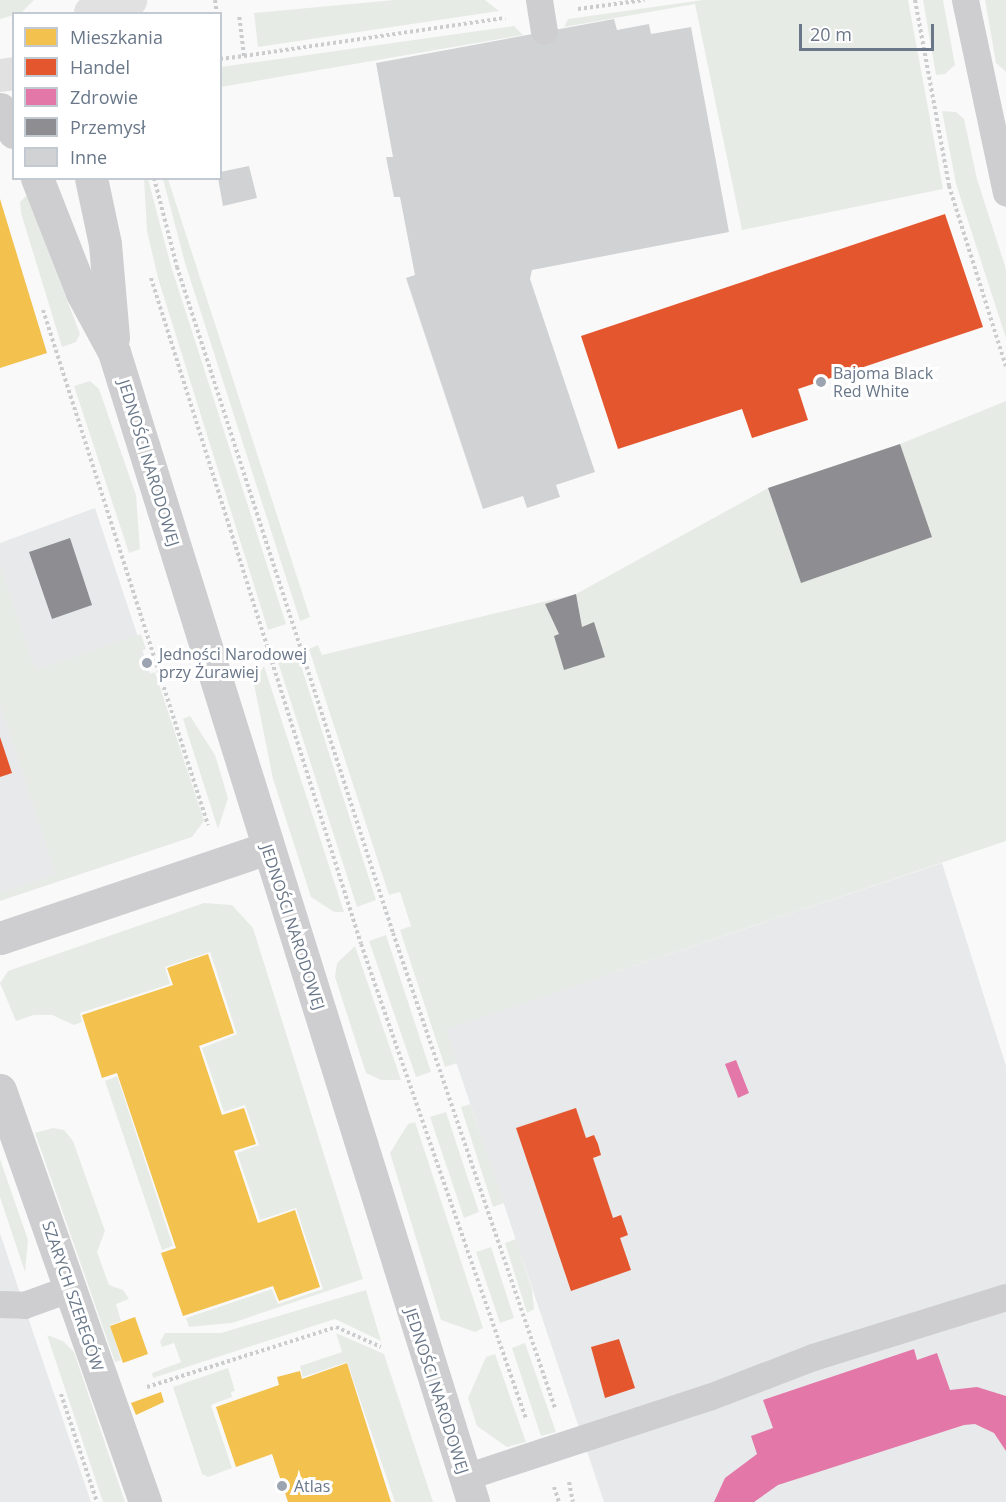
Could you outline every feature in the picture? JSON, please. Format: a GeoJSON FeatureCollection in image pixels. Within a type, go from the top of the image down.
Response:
{"type":"FeatureCollection","features":[{"type":"Feature","properties":{"kind":"main road"},"geometry":{"type":"LineString","coordinates":[[91,9],[130,0]]}},
{"type":"Feature","properties":{"kind":"street"},"geometry":{"type":"LineString","coordinates":[[0,109],[12,129]]}},
{"type":"Feature","properties":{"kind":"street","name":"JEDNOŚCI NARODOWEJ"},"geometry":{"type":"LineString","coordinates":[[39,180],[82,293],[114,352],[469,1490]]}},
{"type":"Feature","properties":{"kind":"street","name":"JEDNOŚCI NARODOWEJ"},"geometry":{"type":"LineString","coordinates":[[91,180],[105,244],[114,352]]}},
{"type":"Feature","properties":{"kind":"street"},"geometry":{"type":"LineString","coordinates":[[0,938],[268,848]]}},
{"type":"Feature","properties":{"kind":"street","name":"SZARYCH SZEREGÓW"},"geometry":{"type":"LineString","coordinates":[[0,1090],[144,1502]]}},
{"type":"Feature","properties":{"kind":"lane"},"geometry":{"type":"LineString","coordinates":[[965,0],[1006,193]]}},
{"type":"Feature","properties":{"kind":"lane"},"geometry":{"type":"LineString","coordinates":[[0,1304],[24,1305],[71,1288]]}},
{"type":"Feature","properties":{"kind":"lane"},"geometry":{"type":"LineString","coordinates":[[469,1490],[538,1454],[709,1397],[813,1357],[1006,1297]]}},
{"type":"Feature","properties":{"kind":"path"},"geometry":{"type":"LineString","coordinates":[[222,59],[644,0]]}},
{"type":"Feature","properties":{"kind":"path"},"geometry":{"type":"LineString","coordinates":[[915,0],[949,186],[1006,367]]}},
{"type":"Feature","properties":{"kind":"path"},"geometry":{"type":"LineString","coordinates":[[239,14],[244,56]]}},
{"type":"Feature","properties":{"kind":"path"},"geometry":{"type":"LineString","coordinates":[[155,180],[184,289],[438,1070],[563,1430],[565,1445]]}},
{"type":"Feature","properties":{"kind":"path"},"geometry":{"type":"LineString","coordinates":[[148,270],[361,944],[538,1454]]}},
{"type":"Feature","properties":{"kind":"path"},"geometry":{"type":"LineString","coordinates":[[42,307],[209,823],[206,832]]}},
{"type":"Feature","properties":{"kind":"path"},"geometry":{"type":"LineString","coordinates":[[110,1401],[336,1327],[383,1348]]}},
{"type":"Feature","properties":{"kind":"shaded area"},"geometry":{"type":"Polygon","coordinates":[[[0,0],[34,0],[22,12],[12,12],[12,16],[0,19],[0,0]]]}},
{"type":"Feature","properties":{"kind":"shaded area"},"geometry":{"type":"Polygon","coordinates":[[[394,0],[485,0],[499,11],[258,47],[254,13],[394,0]]]}},
{"type":"Feature","properties":{"kind":"shaded area"},"geometry":{"type":"Polygon","coordinates":[[[703,0],[908,0],[943,189],[742,230],[695,4],[564,27],[568,19],[703,0]]]}},
{"type":"Feature","properties":{"kind":"shaded area"},"geometry":{"type":"Polygon","coordinates":[[[923,0],[943,0],[955,65],[945,74],[936,75],[923,0]]]}},
{"type":"Feature","properties":{"kind":"shaded area"},"geometry":{"type":"Polygon","coordinates":[[[985,0],[1006,0],[1006,72],[996,63],[985,0]]]}},
{"type":"Feature","properties":{"kind":"shaded area"},"geometry":{"type":"Polygon","coordinates":[[[514,26],[523,35],[222,87],[222,67],[514,26]]]}},
{"type":"Feature","properties":{"kind":"shaded area"},"geometry":{"type":"Polygon","coordinates":[[[942,111],[956,112],[964,119],[977,179],[1006,269],[1006,338],[956,184],[942,111]]]}},
{"type":"Feature","properties":{"kind":"shaded area"},"geometry":{"type":"Polygon","coordinates":[[[144,180],[148,180],[171,266],[286,624],[268,630],[158,278],[147,231],[144,180]]]}},
{"type":"Feature","properties":{"kind":"shaded area"},"geometry":{"type":"Polygon","coordinates":[[[163,180],[168,180],[310,617],[300,621],[185,263],[163,180]]]}},
{"type":"Feature","properties":{"kind":"shaded area"},"geometry":{"type":"Polygon","coordinates":[[[27,195],[80,334],[76,342],[62,347],[21,213],[20,202],[27,195]]]}},
{"type":"Feature","properties":{"kind":"shaded area"},"geometry":{"type":"Polygon","coordinates":[[[90,381],[99,389],[136,495],[140,549],[129,553],[74,386],[90,381]]]}},
{"type":"Feature","properties":{"kind":"shaded area"},"geometry":{"type":"Polygon","coordinates":[[[1006,401],[1006,841],[446,1029],[457,1063],[445,1067],[400,930],[411,926],[400,892],[389,895],[309,649],[318,645],[322,655],[576,594],[768,488],[900,444],[1006,401]]]}},
{"type":"Feature","properties":{"kind":"shaded area"},"geometry":{"type":"Polygon","coordinates":[[[95,508],[195,808],[178,841],[0,900],[0,543],[95,508]]]}},
{"type":"Feature","properties":{"kind":"shaded area"},"geometry":{"type":"Polygon","coordinates":[[[0,565],[35,670],[141,634],[146,649],[139,652],[146,675],[155,672],[204,821],[192,837],[0,901],[0,893],[56,875],[0,703],[0,565]]]}},
{"type":"Feature","properties":{"kind":"shaded area"},"geometry":{"type":"Polygon","coordinates":[[[297,653],[376,900],[357,907],[277,659],[297,653]]]}},
{"type":"Feature","properties":{"kind":"shaded area"},"geometry":{"type":"Polygon","coordinates":[[[264,666],[344,912],[334,912],[311,897],[273,779],[254,684],[264,666]]]}},
{"type":"Feature","properties":{"kind":"shaded area"},"geometry":{"type":"Polygon","coordinates":[[[190,716],[215,755],[228,798],[218,829],[183,719],[190,716]]]}},
{"type":"Feature","properties":{"kind":"shaded area"},"geometry":{"type":"Polygon","coordinates":[[[942,863],[1006,1066],[1006,1502],[604,1502],[445,1029],[942,863]]]}},
{"type":"Feature","properties":{"kind":"shaded area"},"geometry":{"type":"Polygon","coordinates":[[[204,903],[232,905],[253,928],[363,1279],[232,1323],[189,1327],[186,1318],[272,1289],[278,1304],[323,1289],[296,1208],[260,1220],[237,1153],[259,1145],[245,1105],[224,1112],[202,1048],[237,1034],[210,952],[165,967],[170,984],[80,1013],[82,1022],[74,1025],[52,1015],[34,1015],[16,1021],[0,983],[8,971],[204,903]]]}},
{"type":"Feature","properties":{"kind":"shaded area"},"geometry":{"type":"Polygon","coordinates":[[[386,935],[431,1072],[416,1077],[369,941],[386,935]]]}},
{"type":"Feature","properties":{"kind":"shaded area"},"geometry":{"type":"Polygon","coordinates":[[[355,946],[401,1080],[381,1080],[366,1073],[335,977],[337,963],[355,946]]]}},
{"type":"Feature","properties":{"kind":"shaded area"},"geometry":{"type":"Polygon","coordinates":[[[117,1076],[173,1246],[162,1250],[105,1081],[117,1076]]]}},
{"type":"Feature","properties":{"kind":"shaded area"},"geometry":{"type":"Polygon","coordinates":[[[470,1104],[504,1203],[493,1207],[461,1107],[470,1104]]]}},
{"type":"Feature","properties":{"kind":"shaded area"},"geometry":{"type":"Polygon","coordinates":[[[446,1112],[479,1212],[464,1218],[430,1117],[446,1112]]]}},
{"type":"Feature","properties":{"kind":"shaded area"},"geometry":{"type":"Polygon","coordinates":[[[415,1122],[483,1328],[475,1332],[441,1320],[390,1153],[408,1124],[415,1122]]]}},
{"type":"Feature","properties":{"kind":"shaded area"},"geometry":{"type":"Polygon","coordinates":[[[53,1128],[64,1130],[73,1141],[105,1231],[97,1252],[109,1285],[123,1290],[129,1299],[116,1304],[121,1321],[110,1325],[121,1360],[115,1362],[35,1133],[53,1128]]]}},
{"type":"Feature","properties":{"kind":"shaded area"},"geometry":{"type":"Polygon","coordinates":[[[0,1159],[28,1240],[25,1272],[0,1197],[0,1159]]]}},
{"type":"Feature","properties":{"kind":"shaded area"},"geometry":{"type":"Polygon","coordinates":[[[0,1233],[36,1341],[91,1502],[0,1502],[0,1233]]]}},
{"type":"Feature","properties":{"kind":"shaded area"},"geometry":{"type":"Polygon","coordinates":[[[516,1239],[532,1290],[534,1309],[527,1313],[505,1243],[516,1239]]]}},
{"type":"Feature","properties":{"kind":"shaded area"},"geometry":{"type":"Polygon","coordinates":[[[491,1247],[514,1318],[500,1323],[476,1252],[491,1247]]]}},
{"type":"Feature","properties":{"kind":"shaded area"},"geometry":{"type":"Polygon","coordinates":[[[366,1290],[381,1341],[335,1319],[153,1378],[152,1373],[181,1362],[174,1343],[162,1347],[160,1342],[165,1333],[221,1333],[366,1290]]]}},
{"type":"Feature","properties":{"kind":"shaded area"},"geometry":{"type":"Polygon","coordinates":[[[336,1333],[384,1354],[433,1502],[395,1502],[347,1362],[303,1377],[300,1366],[342,1352],[336,1333]]]}},
{"type":"Feature","properties":{"kind":"shaded area"},"geometry":{"type":"Polygon","coordinates":[[[47,1335],[63,1341],[74,1352],[125,1502],[103,1502],[47,1335]]]}},
{"type":"Feature","properties":{"kind":"shaded area"},"geometry":{"type":"Polygon","coordinates":[[[525,1343],[556,1432],[541,1436],[512,1348],[525,1343]]]}},
{"type":"Feature","properties":{"kind":"shaded area"},"geometry":{"type":"Polygon","coordinates":[[[495,1354],[526,1442],[507,1447],[477,1426],[468,1398],[486,1357],[495,1354]]]}},
{"type":"Feature","properties":{"kind":"shaded area"},"geometry":{"type":"Polygon","coordinates":[[[228,1368],[235,1391],[231,1392],[232,1397],[211,1405],[232,1468],[208,1477],[202,1474],[173,1387],[228,1368]]]}},
{"type":"Feature","properties":{"kind":"building: Mieszkania"},"geometry":{"type":"Polygon","coordinates":[[[0,199],[47,353],[0,368],[0,199]]]}},
{"type":"Feature","properties":{"kind":"building: Mieszkania"},"geometry":{"type":"Polygon","coordinates":[[[208,954],[234,1033],[199,1046],[222,1115],[244,1108],[256,1144],[234,1151],[258,1223],[295,1210],[320,1287],[279,1301],[273,1286],[183,1316],[161,1253],[176,1248],[117,1073],[102,1078],[82,1015],[173,985],[167,968],[208,954]]]}},
{"type":"Feature","properties":{"kind":"building: Mieszkania"},"geometry":{"type":"Polygon","coordinates":[[[135,1317],[148,1354],[123,1363],[110,1326],[135,1317]]]}},
{"type":"Feature","properties":{"kind":"building: Mieszkania"},"geometry":{"type":"Polygon","coordinates":[[[347,1363],[391,1502],[288,1502],[272,1454],[236,1467],[216,1407],[279,1385],[277,1377],[300,1371],[302,1379],[347,1363]]]}},
{"type":"Feature","properties":{"kind":"building: Mieszkania"},"geometry":{"type":"Polygon","coordinates":[[[161,1392],[164,1402],[136,1415],[131,1403],[161,1392]]]}},
{"type":"Feature","properties":{"kind":"building: Handel"},"geometry":{"type":"Polygon","coordinates":[[[945,214],[983,327],[798,389],[808,420],[752,438],[742,409],[618,449],[581,336],[945,214]]]}},
{"type":"Feature","properties":{"kind":"building: Handel"},"geometry":{"type":"Polygon","coordinates":[[[0,737],[12,773],[0,777],[0,737]]]}},
{"type":"Feature","properties":{"kind":"building: Handel"},"geometry":{"type":"Polygon","coordinates":[[[576,1108],[586,1138],[594,1135],[598,1144],[601,1155],[593,1158],[613,1218],[621,1215],[628,1235],[620,1238],[631,1270],[571,1291],[516,1128],[576,1108]]]}},
{"type":"Feature","properties":{"kind":"building: Handel"},"geometry":{"type":"Polygon","coordinates":[[[619,1339],[635,1388],[605,1398],[591,1347],[619,1339]]]}},
{"type":"Feature","properties":{"kind":"building: Zdrowie"},"geometry":{"type":"Polygon","coordinates":[[[736,1060],[749,1093],[738,1098],[725,1064],[736,1060]]]}},
{"type":"Feature","properties":{"kind":"building: Zdrowie"},"geometry":{"type":"Polygon","coordinates":[[[914,1349],[917,1360],[937,1353],[950,1390],[977,1387],[1006,1396],[1006,1451],[994,1433],[975,1424],[964,1425],[778,1485],[754,1502],[714,1502],[725,1478],[757,1454],[751,1436],[773,1428],[763,1400],[914,1349]]]}},
{"type":"Feature","properties":{"kind":"building: Przemysł"},"geometry":{"type":"Polygon","coordinates":[[[900,444],[932,537],[801,583],[768,488],[900,444]]]}},
{"type":"Feature","properties":{"kind":"building: Przemysł"},"geometry":{"type":"Polygon","coordinates":[[[70,538],[92,605],[52,619],[29,552],[70,538]]]}},
{"type":"Feature","properties":{"kind":"building: Przemysł"},"geometry":{"type":"Polygon","coordinates":[[[576,594],[582,627],[594,622],[605,657],[564,670],[554,636],[559,634],[545,604],[576,594]]]}},
{"type":"Feature","properties":{"kind":"building: Inne"},"geometry":{"type":"Polygon","coordinates":[[[614,19],[617,30],[649,24],[651,34],[691,27],[729,232],[532,270],[530,279],[595,472],[556,485],[560,497],[527,508],[523,496],[483,509],[406,278],[415,275],[400,197],[394,197],[386,157],[393,157],[376,63],[614,19]]]}},
{"type":"Feature","properties":{"kind":"building: Inne"},"geometry":{"type":"Polygon","coordinates":[[[249,166],[257,198],[223,206],[218,180],[222,180],[222,172],[249,166]]]}},
{"type":"Feature","properties":{"kind":"place","name":"Bajoma Black Red White"},"geometry":{"type":"Point","coordinates":[821,382]}},
{"type":"Feature","properties":{"kind":"place","name":"Jedności Narodowej przy Żurawiej"},"geometry":{"type":"Point","coordinates":[147,663]}},
{"type":"Feature","properties":{"kind":"place","name":"Atlas"},"geometry":{"type":"Point","coordinates":[282,1486]}}]}
